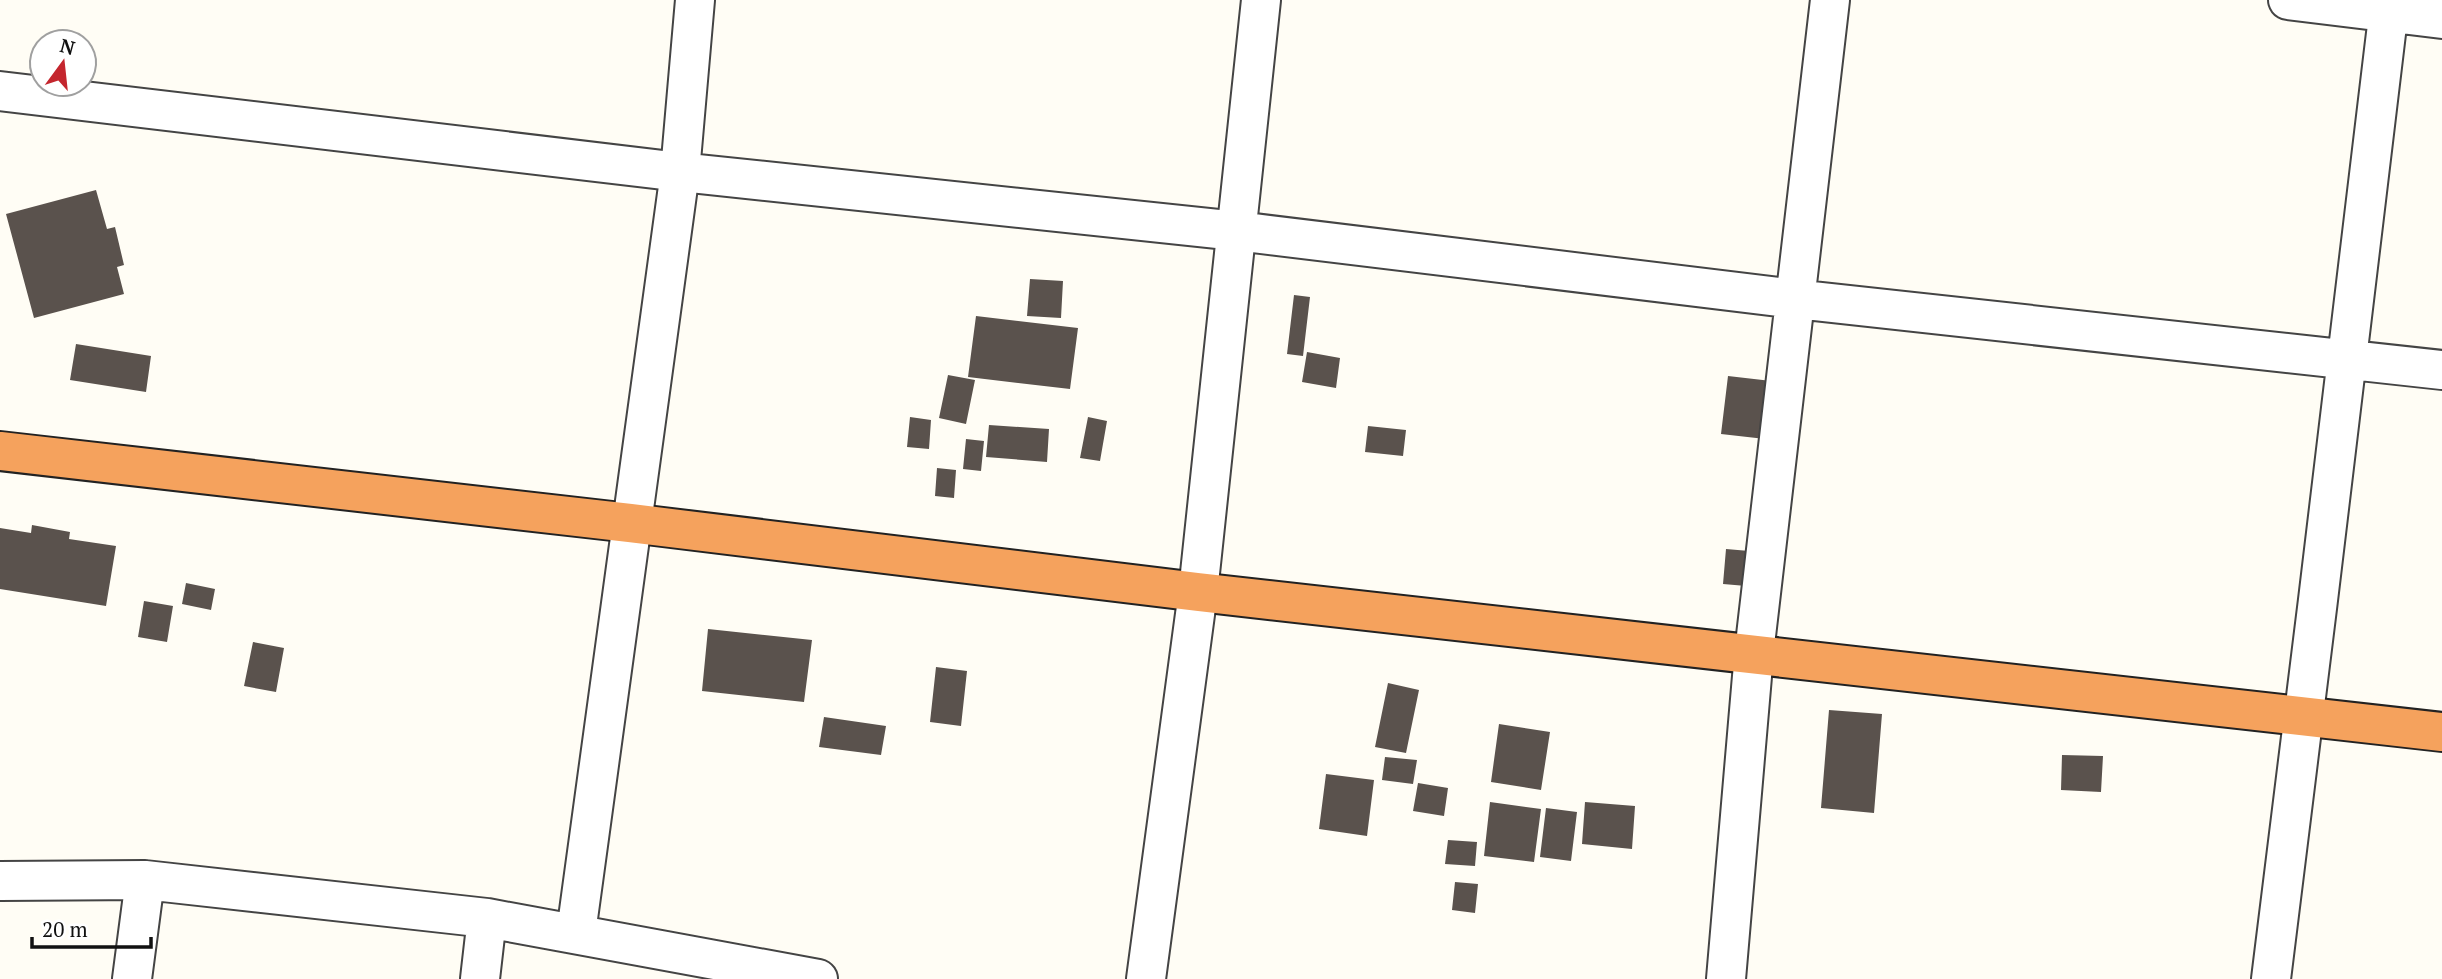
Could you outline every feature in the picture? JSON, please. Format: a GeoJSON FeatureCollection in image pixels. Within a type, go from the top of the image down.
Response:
{"type":"FeatureCollection","features":[{"type":"Feature","properties":{"kind":"highway"},"geometry":{"type":"LineString","coordinates":[[0,451],[630,523],[1198,592],[2442,732]]}},
{"type":"Feature","properties":{"kind":"street"},"geometry":{"type":"LineString","coordinates":[[576,933],[680,172],[695,0]]}},
{"type":"Feature","properties":{"kind":"street"},"geometry":{"type":"LineString","coordinates":[[1146,979],[1198,592],[1261,0]]}},
{"type":"Feature","properties":{"kind":"street"},"geometry":{"type":"LineString","coordinates":[[1726,979],[1754,653],[1830,0]]}},
{"type":"Feature","properties":{"kind":"street"},"geometry":{"type":"LineString","coordinates":[[2288,0],[2389,6],[2442,19]]}},
{"type":"Feature","properties":{"kind":"street"},"geometry":{"type":"LineString","coordinates":[[2271,979],[2389,6]]}},
{"type":"Feature","properties":{"kind":"street"},"geometry":{"type":"LineString","coordinates":[[0,91],[680,172],[1237,231],[1795,299],[2442,370]]}},
{"type":"Feature","properties":{"kind":"street"},"geometry":{"type":"LineString","coordinates":[[0,881],[145,880],[487,918],[818,979]]}},
{"type":"Feature","properties":{"kind":"street"},"geometry":{"type":"LineString","coordinates":[[132,979],[145,880]]}},
{"type":"Feature","properties":{"kind":"street"},"geometry":{"type":"LineString","coordinates":[[480,979],[487,918]]}},
{"type":"Feature","properties":{"kind":"building"},"geometry":{"type":"Polygon","coordinates":[[[96,190],[107,229],[115,227],[124,265],[117,267],[124,294],[34,318],[6,214],[96,190]]]}},
{"type":"Feature","properties":{"kind":"building"},"geometry":{"type":"Polygon","coordinates":[[[1030,279],[1063,281],[1061,318],[1027,316],[1030,279]]]}},
{"type":"Feature","properties":{"kind":"building"},"geometry":{"type":"Polygon","coordinates":[[[1294,295],[1310,297],[1303,356],[1287,354],[1294,295]]]}},
{"type":"Feature","properties":{"kind":"building"},"geometry":{"type":"Polygon","coordinates":[[[976,316],[1078,328],[1070,389],[968,377],[976,316]]]}},
{"type":"Feature","properties":{"kind":"building"},"geometry":{"type":"Polygon","coordinates":[[[76,344],[151,356],[146,392],[70,380],[76,344]]]}},
{"type":"Feature","properties":{"kind":"building"},"geometry":{"type":"Polygon","coordinates":[[[1307,352],[1340,358],[1336,388],[1302,382],[1307,352]]]}},
{"type":"Feature","properties":{"kind":"building"},"geometry":{"type":"Polygon","coordinates":[[[948,375],[975,380],[966,424],[939,418],[948,375]]]}},
{"type":"Feature","properties":{"kind":"building"},"geometry":{"type":"Polygon","coordinates":[[[1728,376],[1780,382],[1774,440],[1721,434],[1728,376]]]}},
{"type":"Feature","properties":{"kind":"building"},"geometry":{"type":"Polygon","coordinates":[[[910,417],[931,420],[929,449],[907,447],[910,417]]]}},
{"type":"Feature","properties":{"kind":"building"},"geometry":{"type":"Polygon","coordinates":[[[1088,417],[1107,421],[1100,461],[1080,458],[1088,417]]]}},
{"type":"Feature","properties":{"kind":"building"},"geometry":{"type":"Polygon","coordinates":[[[989,425],[1049,429],[1047,462],[986,457],[989,425]]]}},
{"type":"Feature","properties":{"kind":"building"},"geometry":{"type":"Polygon","coordinates":[[[1368,426],[1406,430],[1403,456],[1365,452],[1368,426]]]}},
{"type":"Feature","properties":{"kind":"building"},"geometry":{"type":"Polygon","coordinates":[[[966,439],[984,441],[981,471],[963,469],[966,439]]]}},
{"type":"Feature","properties":{"kind":"building"},"geometry":{"type":"Polygon","coordinates":[[[937,468],[956,470],[954,498],[935,496],[937,468]]]}},
{"type":"Feature","properties":{"kind":"building"},"geometry":{"type":"Polygon","coordinates":[[[32,525],[70,532],[69,539],[116,546],[106,606],[0,589],[0,528],[31,533],[32,525]]]}},
{"type":"Feature","properties":{"kind":"building"},"geometry":{"type":"Polygon","coordinates":[[[1726,549],[1761,552],[1758,587],[1723,584],[1726,549]]]}},
{"type":"Feature","properties":{"kind":"building"},"geometry":{"type":"Polygon","coordinates":[[[186,583],[215,589],[211,610],[182,604],[186,583]]]}},
{"type":"Feature","properties":{"kind":"building"},"geometry":{"type":"Polygon","coordinates":[[[144,601],[173,606],[167,642],[138,637],[144,601]]]}},
{"type":"Feature","properties":{"kind":"building"},"geometry":{"type":"Polygon","coordinates":[[[708,629],[812,640],[804,702],[702,691],[708,629]]]}},
{"type":"Feature","properties":{"kind":"building"},"geometry":{"type":"Polygon","coordinates":[[[253,642],[284,648],[276,692],[244,686],[253,642]]]}},
{"type":"Feature","properties":{"kind":"building"},"geometry":{"type":"Polygon","coordinates":[[[936,667],[967,671],[961,726],[930,722],[936,667]]]}},
{"type":"Feature","properties":{"kind":"building"},"geometry":{"type":"Polygon","coordinates":[[[1388,683],[1419,690],[1406,753],[1375,747],[1388,683]]]}},
{"type":"Feature","properties":{"kind":"building"},"geometry":{"type":"Polygon","coordinates":[[[1829,710],[1882,714],[1874,813],[1821,808],[1829,710]]]}},
{"type":"Feature","properties":{"kind":"building"},"geometry":{"type":"Polygon","coordinates":[[[824,717],[886,726],[881,755],[819,747],[824,717]]]}},
{"type":"Feature","properties":{"kind":"building"},"geometry":{"type":"Polygon","coordinates":[[[1499,724],[1550,732],[1541,790],[1491,782],[1499,724]]]}},
{"type":"Feature","properties":{"kind":"building"},"geometry":{"type":"Polygon","coordinates":[[[2062,755],[2103,756],[2101,792],[2061,790],[2062,755]]]}},
{"type":"Feature","properties":{"kind":"building"},"geometry":{"type":"Polygon","coordinates":[[[1385,757],[1417,760],[1413,784],[1382,780],[1385,757]]]}},
{"type":"Feature","properties":{"kind":"building"},"geometry":{"type":"Polygon","coordinates":[[[1326,774],[1374,780],[1367,836],[1319,829],[1326,774]]]}},
{"type":"Feature","properties":{"kind":"building"},"geometry":{"type":"Polygon","coordinates":[[[1418,783],[1448,788],[1444,816],[1413,811],[1418,783]]]}},
{"type":"Feature","properties":{"kind":"building"},"geometry":{"type":"Polygon","coordinates":[[[1490,802],[1541,809],[1534,862],[1484,856],[1490,802]]]}},
{"type":"Feature","properties":{"kind":"building"},"geometry":{"type":"Polygon","coordinates":[[[1585,802],[1635,806],[1632,849],[1582,844],[1585,802]]]}},
{"type":"Feature","properties":{"kind":"building"},"geometry":{"type":"Polygon","coordinates":[[[1546,808],[1577,812],[1571,861],[1540,857],[1546,808]]]}},
{"type":"Feature","properties":{"kind":"building"},"geometry":{"type":"Polygon","coordinates":[[[1448,840],[1477,842],[1475,866],[1445,864],[1448,840]]]}},
{"type":"Feature","properties":{"kind":"building"},"geometry":{"type":"Polygon","coordinates":[[[1455,882],[1478,884],[1475,913],[1452,910],[1455,882]]]}}]}
